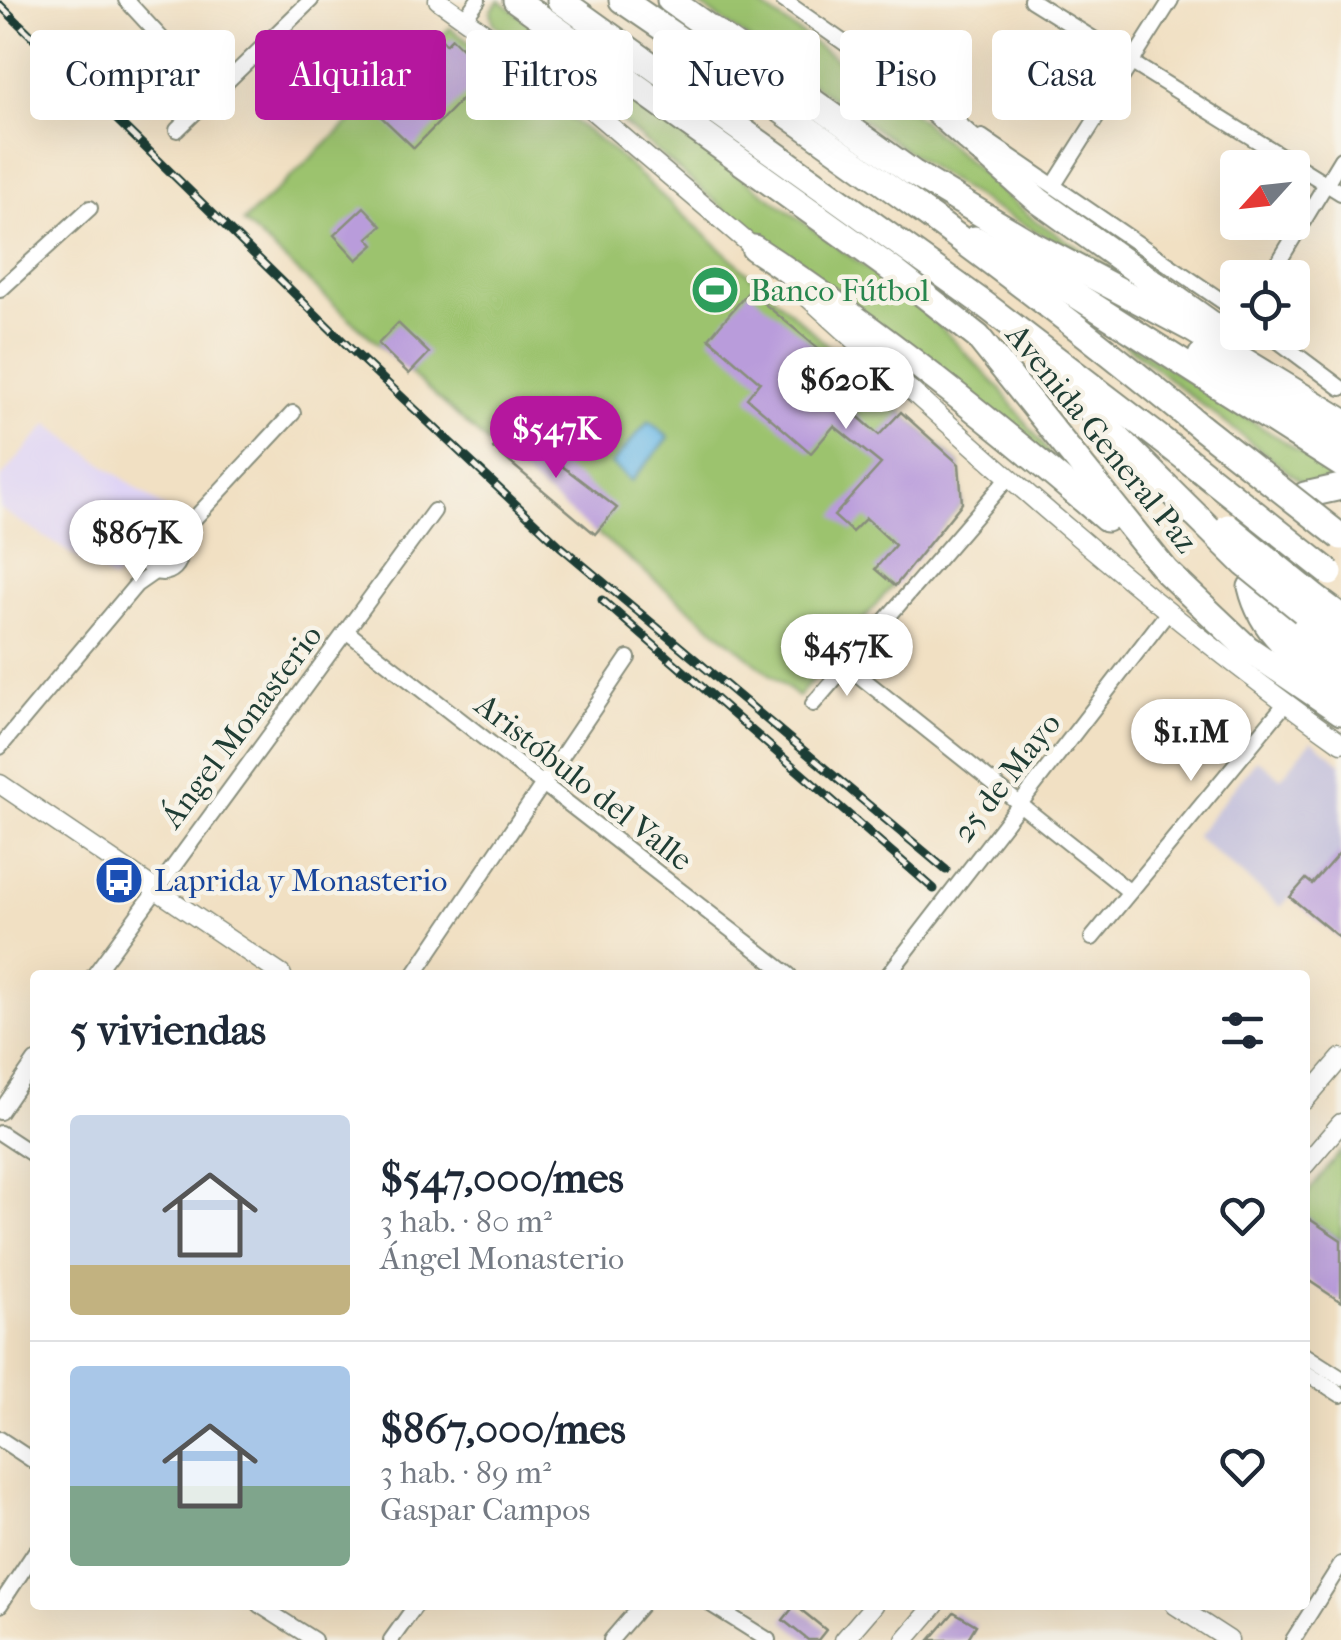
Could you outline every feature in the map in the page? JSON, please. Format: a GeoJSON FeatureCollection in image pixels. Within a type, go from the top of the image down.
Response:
{"type":"FeatureCollection","features":[{"type":"Feature","properties":{"kind":"highway","name":"Avenida General Paz"},"geometry":{"type":"LineString","coordinates":[[560,0],[984,304],[1335,577]]}},
{"type":"Feature","properties":{"kind":"highway","name":"Avenida General Paz"},"geometry":{"type":"LineString","coordinates":[[622,0],[1116,356],[1341,537]]}},
{"type":"Feature","properties":{"kind":"highway"},"geometry":{"type":"LineString","coordinates":[[670,0],[913,173],[1032,244],[1268,374],[1341,420]]}},
{"type":"Feature","properties":{"kind":"highway","name":"Avenida General Paz"},"geometry":{"type":"LineString","coordinates":[[520,3],[895,272],[978,337],[1156,561],[1248,648],[1341,712]]}},
{"type":"Feature","properties":{"kind":"highway"},"geometry":{"type":"LineString","coordinates":[[947,120],[1039,201],[1207,319],[1268,374]]}},
{"type":"Feature","properties":{"kind":"highway"},"geometry":{"type":"LineString","coordinates":[[918,210],[1062,286],[1155,328],[1341,443]]}},
{"type":"Feature","properties":{"kind":"highway"},"geometry":{"type":"LineString","coordinates":[[754,248],[842,306],[925,368],[1156,561]]}},
{"type":"Feature","properties":{"kind":"highway"},"geometry":{"type":"LineString","coordinates":[[1062,286],[1341,464]]}},
{"type":"Feature","properties":{"kind":"highway"},"geometry":{"type":"LineString","coordinates":[[984,304],[1162,482],[1226,526],[1341,638]]}},
{"type":"Feature","properties":{"kind":"highway"},"geometry":{"type":"LineString","coordinates":[[1323,502],[1341,487]]}},
{"type":"Feature","properties":{"kind":"highway"},"geometry":{"type":"LineString","coordinates":[[1251,588],[1257,609],[1277,640],[1341,686]]}},
{"type":"Feature","properties":{"kind":"highway"},"geometry":{"type":"LineString","coordinates":[[1277,604],[1298,633],[1341,663]]}},
{"type":"Feature","properties":{"kind":"highway"},"geometry":{"type":"LineString","coordinates":[[1308,604],[1341,616]]}},
{"type":"Feature","properties":{"kind":"street"},"geometry":{"type":"LineString","coordinates":[[126,0],[154,30]]}},
{"type":"Feature","properties":{"kind":"street"},"geometry":{"type":"LineString","coordinates":[[235,73],[311,0]]}},
{"type":"Feature","properties":{"kind":"street"},"geometry":{"type":"LineString","coordinates":[[438,0],[581,101],[754,248],[1008,478],[1168,612],[1341,743]]}},
{"type":"Feature","properties":{"kind":"street"},"geometry":{"type":"LineString","coordinates":[[464,19],[478,0]]}},
{"type":"Feature","properties":{"kind":"street"},"geometry":{"type":"LineString","coordinates":[[783,0],[840,40]]}},
{"type":"Feature","properties":{"kind":"street"},"geometry":{"type":"LineString","coordinates":[[1032,0],[1341,192]]}},
{"type":"Feature","properties":{"kind":"street"},"geometry":{"type":"LineString","coordinates":[[1054,185],[1171,0]]}},
{"type":"Feature","properties":{"kind":"street"},"geometry":{"type":"LineString","coordinates":[[177,130],[187,120]]}},
{"type":"Feature","properties":{"kind":"street"},"geometry":{"type":"LineString","coordinates":[[956,120],[1220,300]]}},
{"type":"Feature","properties":{"kind":"street"},"geometry":{"type":"LineString","coordinates":[[1280,260],[1341,159]]}},
{"type":"Feature","properties":{"kind":"street"},"geometry":{"type":"LineString","coordinates":[[0,290],[90,208]]}},
{"type":"Feature","properties":{"kind":"street"},"geometry":{"type":"LineString","coordinates":[[1290,350],[1341,388]]}},
{"type":"Feature","properties":{"kind":"street"},"geometry":{"type":"LineString","coordinates":[[151,567],[145,550],[150,542],[175,539],[292,413]]}},
{"type":"Feature","properties":{"kind":"street"},"geometry":{"type":"LineString","coordinates":[[813,704],[1008,478]]}},
{"type":"Feature","properties":{"kind":"street","name":"Ángel Monasterio"},"geometry":{"type":"LineString","coordinates":[[97,970],[434,511]]}},
{"type":"Feature","properties":{"kind":"street"},"geometry":{"type":"LineString","coordinates":[[151,567],[174,568],[180,558],[175,539]]}},
{"type":"Feature","properties":{"kind":"street"},"geometry":{"type":"LineString","coordinates":[[0,747],[151,567]]}},
{"type":"Feature","properties":{"kind":"street","name":"25 de Mayo"},"geometry":{"type":"LineString","coordinates":[[892,970],[1168,612]]}},
{"type":"Feature","properties":{"kind":"street","name":"Aristóbulo del Valle"},"geometry":{"type":"LineString","coordinates":[[346,631],[782,970]]}},
{"type":"Feature","properties":{"kind":"street"},"geometry":{"type":"LineString","coordinates":[[417,970],[628,658]]}},
{"type":"Feature","properties":{"kind":"street"},"geometry":{"type":"LineString","coordinates":[[846,666],[1130,892]]}},
{"type":"Feature","properties":{"kind":"street"},"geometry":{"type":"LineString","coordinates":[[1092,938],[1285,704]]}},
{"type":"Feature","properties":{"kind":"street"},"geometry":{"type":"LineString","coordinates":[[0,784],[275,970]]}},
{"type":"Feature","properties":{"kind":"street"},"geometry":{"type":"LineString","coordinates":[[1310,1094],[1341,1058]]}},
{"type":"Feature","properties":{"kind":"street"},"geometry":{"type":"LineString","coordinates":[[0,1112],[30,1068]]}},
{"type":"Feature","properties":{"kind":"street"},"geometry":{"type":"LineString","coordinates":[[1310,1159],[1341,1122]]}},
{"type":"Feature","properties":{"kind":"street"},"geometry":{"type":"LineString","coordinates":[[0,1133],[30,1153]]}},
{"type":"Feature","properties":{"kind":"street"},"geometry":{"type":"LineString","coordinates":[[1310,1358],[1341,1378]]}},
{"type":"Feature","properties":{"kind":"street"},"geometry":{"type":"LineString","coordinates":[[1310,1375],[1341,1396]]}},
{"type":"Feature","properties":{"kind":"street"},"geometry":{"type":"LineString","coordinates":[[0,1439],[30,1459]]}},
{"type":"Feature","properties":{"kind":"street"},"geometry":{"type":"LineString","coordinates":[[0,1605],[30,1560]]}},
{"type":"Feature","properties":{"kind":"street"},"geometry":{"type":"LineString","coordinates":[[1292,1640],[1341,1564]]}},
{"type":"Feature","properties":{"kind":"street"},"geometry":{"type":"LineString","coordinates":[[266,1610],[314,1640]]}},
{"type":"Feature","properties":{"kind":"street"},"geometry":{"type":"LineString","coordinates":[[392,1640],[413,1610]]}},
{"type":"Feature","properties":{"kind":"street"},"geometry":{"type":"LineString","coordinates":[[611,1640],[637,1610]]}},
{"type":"Feature","properties":{"kind":"street"},"geometry":{"type":"LineString","coordinates":[[720,1610],[768,1640]]}},
{"type":"Feature","properties":{"kind":"street"},"geometry":{"type":"LineString","coordinates":[[844,1640],[870,1610]]}},
{"type":"Feature","properties":{"kind":"street"},"geometry":{"type":"LineString","coordinates":[[905,1640],[931,1610]]}},
{"type":"Feature","properties":{"kind":"street"},"geometry":{"type":"LineString","coordinates":[[1183,1610],[1228,1640]]}},
{"type":"Feature","properties":{"kind":"shaded area"},"geometry":{"type":"Polygon","coordinates":[[[48,424],[175,516],[130,548],[131,562],[113,580],[0,509],[0,479],[48,424]]]}},
{"type":"Feature","properties":{"kind":"shaded area"},"geometry":{"type":"Polygon","coordinates":[[[1312,740],[1341,763],[1341,908],[1306,879],[1281,907],[1195,836],[1257,759],[1281,778],[1312,740]]]}},
{"type":"Feature","properties":{"kind":"green space"},"geometry":{"type":"Polygon","coordinates":[[[499,0],[540,30],[502,30],[494,24],[491,11],[499,0]]]}},
{"type":"Feature","properties":{"kind":"green space"},"geometry":{"type":"Polygon","coordinates":[[[693,0],[753,0],[795,30],[736,30],[693,0]]]}},
{"type":"Feature","properties":{"kind":"green space"},"geometry":{"type":"Polygon","coordinates":[[[450,28],[466,40],[466,120],[572,120],[607,146],[959,464],[962,503],[798,697],[493,448],[243,222],[352,120],[446,120],[446,32],[450,28]]]}},
{"type":"Feature","properties":{"kind":"green space"},"geometry":{"type":"Polygon","coordinates":[[[820,48],[840,62],[840,104],[820,90],[820,48]]]}},
{"type":"Feature","properties":{"kind":"green space"},"geometry":{"type":"Polygon","coordinates":[[[633,98],[653,112],[653,120],[664,120],[924,310],[1002,391],[1061,469],[737,220],[620,120],[633,120],[633,98]]]}},
{"type":"Feature","properties":{"kind":"green space"},"geometry":{"type":"Polygon","coordinates":[[[863,120],[921,120],[1033,219],[1141,287],[993,208],[863,120]]]}},
{"type":"Feature","properties":{"kind":"green space"},"geometry":{"type":"Polygon","coordinates":[[[1095,321],[1341,478],[1305,485],[1095,321]]]}},
{"type":"Feature","properties":{"kind":"green space"},"geometry":{"type":"Polygon","coordinates":[[[1341,1151],[1341,1240],[1310,1219],[1310,1190],[1341,1151]]]}},
{"type":"Feature","properties":{"kind":"water"},"geometry":{"type":"Polygon","coordinates":[[[649,421],[669,438],[631,481],[611,464],[649,421]]]}},
{"type":"Feature","properties":{"kind":"building"},"geometry":{"type":"Polygon","coordinates":[[[452,38],[466,52],[466,94],[446,115],[446,44],[452,38]]]}},
{"type":"Feature","properties":{"kind":"building"},"geometry":{"type":"Polygon","coordinates":[[[385,120],[441,120],[414,148],[385,120]]]}},
{"type":"Feature","properties":{"kind":"building"},"geometry":{"type":"Polygon","coordinates":[[[364,207],[382,226],[368,238],[374,245],[357,260],[334,235],[364,207]]]}},
{"type":"Feature","properties":{"kind":"building"},"geometry":{"type":"Polygon","coordinates":[[[749,291],[854,378],[846,387],[864,401],[854,413],[879,435],[901,412],[959,464],[962,503],[895,586],[875,569],[895,545],[866,518],[852,532],[834,516],[881,464],[834,426],[811,453],[747,398],[760,382],[709,338],[749,291]]]}},
{"type":"Feature","properties":{"kind":"building"},"geometry":{"type":"Polygon","coordinates":[[[398,323],[429,353],[409,374],[378,344],[398,323]]]}},
{"type":"Feature","properties":{"kind":"building"},"geometry":{"type":"Polygon","coordinates":[[[511,427],[617,508],[595,534],[493,448],[511,427]]]}},
{"type":"Feature","properties":{"kind":"building"},"geometry":{"type":"Polygon","coordinates":[[[1341,851],[1341,939],[1290,897],[1306,879],[1312,884],[1341,851]]]}},
{"type":"Feature","properties":{"kind":"building"},"geometry":{"type":"Polygon","coordinates":[[[1310,1219],[1341,1240],[1341,1302],[1310,1281],[1310,1219]]]}},
{"type":"Feature","properties":{"kind":"building"},"geometry":{"type":"Polygon","coordinates":[[[791,1610],[801,1610],[826,1630],[818,1640],[808,1640],[783,1620],[791,1610]]]}},
{"type":"Feature","properties":{"kind":"building"},"geometry":{"type":"Polygon","coordinates":[[[954,1612],[976,1625],[967,1640],[930,1640],[954,1612]]]}},
{"type":"Feature","properties":{"kind":"tunnel"},"geometry":{"type":"LineString","coordinates":[[1271,582],[1273,557],[1283,535],[1299,518],[1322,507]]}},
{"type":"Feature","properties":{"kind":"railway"},"geometry":{"type":"LineString","coordinates":[[0,5],[354,352],[560,546],[946,870]]}},
{"type":"Feature","properties":{"kind":"railway"},"geometry":{"type":"LineString","coordinates":[[602,600],[934,889]]}},
{"type":"Feature","properties":{"kind":"place","name":"Banco Fútbol"},"geometry":{"type":"Point","coordinates":[715,290]}},
{"type":"Feature","properties":{"kind":"place","name":"Laprida y Monasterio"},"geometry":{"type":"Point","coordinates":[119,880]}}]}
